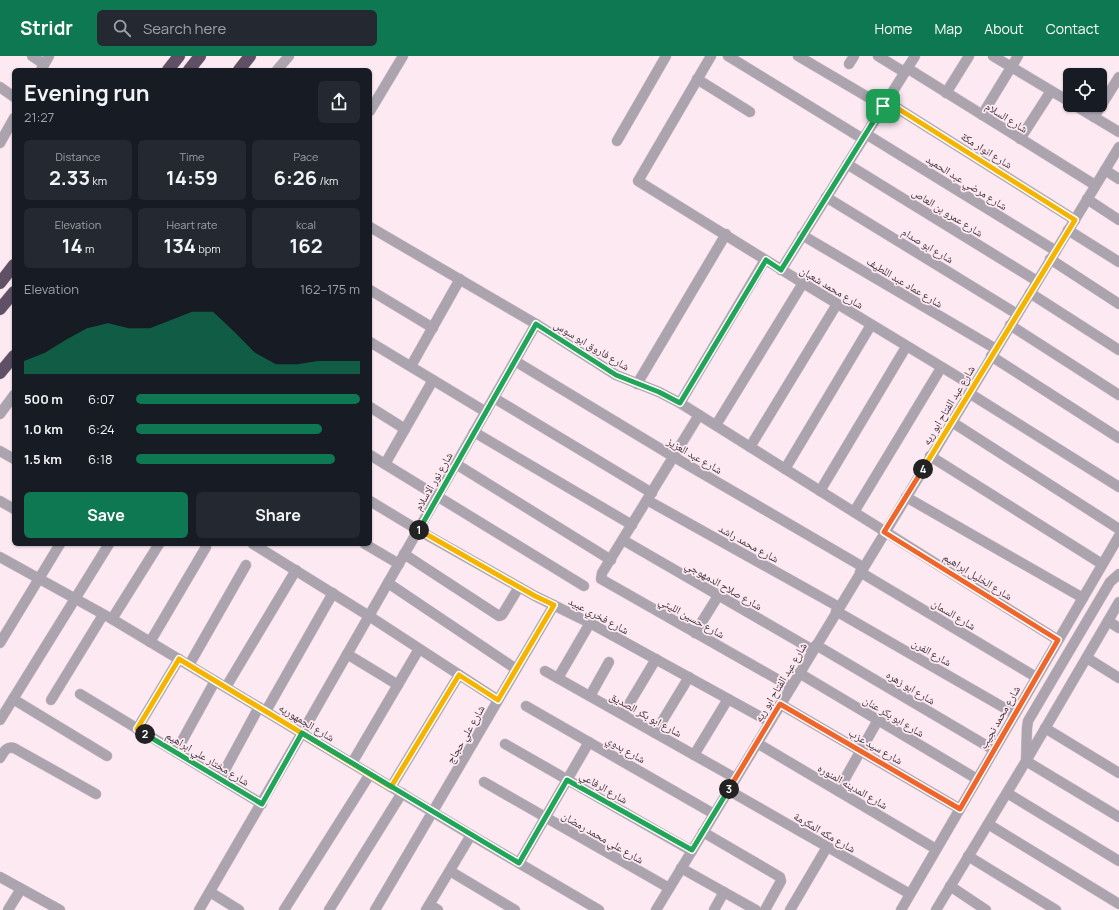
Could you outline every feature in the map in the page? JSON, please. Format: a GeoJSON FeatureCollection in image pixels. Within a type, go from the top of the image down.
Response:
{"type":"FeatureCollection","features":[{"type":"Feature","properties":{"kind":"highway"},"geometry":{"type":"LineString","coordinates":[[170,68],[179,56]]}},
{"type":"Feature","properties":{"kind":"highway"},"geometry":{"type":"LineString","coordinates":[[191,68],[200,56]]}},
{"type":"Feature","properties":{"kind":"highway"},"geometry":{"type":"LineString","coordinates":[[241,68],[250,56]]}},
{"type":"Feature","properties":{"kind":"highway"},"geometry":{"type":"LineString","coordinates":[[0,283],[12,268]]}},
{"type":"Feature","properties":{"kind":"highway"},"geometry":{"type":"LineString","coordinates":[[0,310],[12,295]]}},
{"type":"Feature","properties":{"kind":"highway"},"geometry":{"type":"LineString","coordinates":[[0,373],[12,358]]}},
{"type":"Feature","properties":{"kind":"street"},"geometry":{"type":"LineString","coordinates":[[32,56],[45,63]]}},
{"type":"Feature","properties":{"kind":"street"},"geometry":{"type":"LineString","coordinates":[[279,68],[289,56]]}},
{"type":"Feature","properties":{"kind":"street"},"geometry":{"type":"LineString","coordinates":[[372,108],[403,56]]}},
{"type":"Feature","properties":{"kind":"street"},"geometry":{"type":"LineString","coordinates":[[617,141],[666,56]]}},
{"type":"Feature","properties":{"kind":"street"},"geometry":{"type":"LineString","coordinates":[[710,56],[697,79],[750,112]]}},
{"type":"Feature","properties":{"kind":"street","name":"شارع مرضي عبد الحميد"},"geometry":{"type":"LineString","coordinates":[[728,56],[864,136],[1053,255],[1119,304]]}},
{"type":"Feature","properties":{"kind":"street","name":"شارع السلام"},"geometry":{"type":"LineString","coordinates":[[878,56],[946,93],[1095,186]]}},
{"type":"Feature","properties":{"kind":"street"},"geometry":{"type":"LineString","coordinates":[[781,270],[915,56]]}},
{"type":"Feature","properties":{"kind":"street"},"geometry":{"type":"LineString","coordinates":[[946,93],[969,56]]}},
{"type":"Feature","properties":{"kind":"street"},"geometry":{"type":"LineString","coordinates":[[993,56],[1063,98]]}},
{"type":"Feature","properties":{"kind":"street"},"geometry":{"type":"LineString","coordinates":[[982,115],[1018,56]]}},
{"type":"Feature","properties":{"kind":"street","name":"شارع انوار مكة"},"geometry":{"type":"LineString","coordinates":[[803,57],[885,104],[1075,220]]}},
{"type":"Feature","properties":{"kind":"street"},"geometry":{"type":"LineString","coordinates":[[1094,117],[1119,77]]}},
{"type":"Feature","properties":{"kind":"street","name":"شارع محمد شعبان"},"geometry":{"type":"LineString","coordinates":[[697,79],[638,181],[941,368],[971,390],[1119,487]]}},
{"type":"Feature","properties":{"kind":"street"},"geometry":{"type":"LineString","coordinates":[[0,87],[12,96]]}},
{"type":"Feature","properties":{"kind":"street"},"geometry":{"type":"LineString","coordinates":[[1020,139],[1051,91]]}},
{"type":"Feature","properties":{"kind":"street"},"geometry":{"type":"LineString","coordinates":[[1086,112],[1119,132]]}},
{"type":"Feature","properties":{"kind":"street"},"geometry":{"type":"LineString","coordinates":[[0,143],[12,122]]}},
{"type":"Feature","properties":{"kind":"street","name":"شارع عبد الفتاح ابو ريه"},"geometry":{"type":"LineString","coordinates":[[656,910],[814,647],[1119,147]]}},
{"type":"Feature","properties":{"kind":"street","name":"شارع عمرو بن العاص"},"geometry":{"type":"LineString","coordinates":[[847,164],[1037,281]]}},
{"type":"Feature","properties":{"kind":"street"},"geometry":{"type":"LineString","coordinates":[[1105,170],[1119,179]]}},
{"type":"Feature","properties":{"kind":"street","name":"شارع ابو صدام"},"geometry":{"type":"LineString","coordinates":[[826,197],[1017,314]]}},
{"type":"Feature","properties":{"kind":"street"},"geometry":{"type":"LineString","coordinates":[[1087,199],[1119,220]]}},
{"type":"Feature","properties":{"kind":"street","name":"شارع فاروق ابو سوس"},"geometry":{"type":"LineString","coordinates":[[372,227],[536,324],[616,375],[659,392],[680,403],[884,532]]}},
{"type":"Feature","properties":{"kind":"street"},"geometry":{"type":"LineString","coordinates":[[1068,230],[1119,262]]}},
{"type":"Feature","properties":{"kind":"street"},"geometry":{"type":"LineString","coordinates":[[637,384],[726,234]]}},
{"type":"Feature","properties":{"kind":"street","name":"شارع عماد عبد اللطيف"},"geometry":{"type":"LineString","coordinates":[[802,235],[993,353],[1119,438]]}},
{"type":"Feature","properties":{"kind":"street"},"geometry":{"type":"LineString","coordinates":[[680,403],[766,260]]}},
{"type":"Feature","properties":{"kind":"street"},"geometry":{"type":"LineString","coordinates":[[410,366],[460,279]]}},
{"type":"Feature","properties":{"kind":"street"},"geometry":{"type":"LineString","coordinates":[[716,426],[802,283]]}},
{"type":"Feature","properties":{"kind":"street"},"geometry":{"type":"LineString","coordinates":[[372,291],[433,328]]}},
{"type":"Feature","properties":{"kind":"street"},"geometry":{"type":"LineString","coordinates":[[1030,292],[1119,350]]}},
{"type":"Feature","properties":{"kind":"street"},"geometry":{"type":"LineString","coordinates":[[750,447],[836,304]]}},
{"type":"Feature","properties":{"kind":"street","name":"شارع نور الاسلام"},"geometry":{"type":"LineString","coordinates":[[199,910],[262,804],[536,324]]}},
{"type":"Feature","properties":{"kind":"street"},"geometry":{"type":"LineString","coordinates":[[785,469],[872,325]]}},
{"type":"Feature","properties":{"kind":"street"},"geometry":{"type":"LineString","coordinates":[[1010,325],[1119,395]]}},
{"type":"Feature","properties":{"kind":"street"},"geometry":{"type":"LineString","coordinates":[[372,343],[486,412]]}},
{"type":"Feature","properties":{"kind":"street"},"geometry":{"type":"LineString","coordinates":[[820,491],[906,347]]}},
{"type":"Feature","properties":{"kind":"street","name":"شارع عبد العزيز"},"geometry":{"type":"LineString","coordinates":[[515,361],[862,569]]}},
{"type":"Feature","properties":{"kind":"street"},"geometry":{"type":"LineString","coordinates":[[854,512],[941,368]]}},
{"type":"Feature","properties":{"kind":"street"},"geometry":{"type":"LineString","coordinates":[[385,464],[433,380]]}},
{"type":"Feature","properties":{"kind":"street","name":"شارع محمد راشد"},"geometry":{"type":"LineString","coordinates":[[494,398],[650,496],[838,609]]}},
{"type":"Feature","properties":{"kind":"street"},"geometry":{"type":"LineString","coordinates":[[0,414],[10,408]]}},
{"type":"Feature","properties":{"kind":"street"},"geometry":{"type":"LineString","coordinates":[[372,408],[405,429]]}},
{"type":"Feature","properties":{"kind":"street"},"geometry":{"type":"LineString","coordinates":[[456,464],[611,560],[699,415]]}},
{"type":"Feature","properties":{"kind":"street"},"geometry":{"type":"LineString","coordinates":[[952,422],[1119,529]]}},
{"type":"Feature","properties":{"kind":"street"},"geometry":{"type":"LineString","coordinates":[[474,432],[632,525]]}},
{"type":"Feature","properties":{"kind":"street"},"geometry":{"type":"LineString","coordinates":[[0,451],[12,459]]}},
{"type":"Feature","properties":{"kind":"street"},"geometry":{"type":"LineString","coordinates":[[372,456],[584,586]]}},
{"type":"Feature","properties":{"kind":"street"},"geometry":{"type":"LineString","coordinates":[[930,456],[1102,564]]}},
{"type":"Feature","properties":{"kind":"street"},"geometry":{"type":"LineString","coordinates":[[906,497],[1082,598]]}},
{"type":"Feature","properties":{"kind":"street"},"geometry":{"type":"LineString","coordinates":[[0,501],[12,508]]}},
{"type":"Feature","properties":{"kind":"street","name":"شارع فخري عبيد"},"geometry":{"type":"LineString","coordinates":[[372,502],[418,530],[520,587],[590,623],[770,722]]}},
{"type":"Feature","properties":{"kind":"street","name":"شارع الخليل ابراهيم"},"geometry":{"type":"LineString","coordinates":[[884,532],[1058,640]]}},
{"type":"Feature","properties":{"kind":"street","name":"شارع محمد نجيب"},"geometry":{"type":"LineString","coordinates":[[901,910],[1119,536]]}},
{"type":"Feature","properties":{"kind":"street","name":"شارع صلاح الدمهوجي"},"geometry":{"type":"LineString","coordinates":[[623,540],[718,596],[814,647]]}},
{"type":"Feature","properties":{"kind":"street"},"geometry":{"type":"LineString","coordinates":[[0,643],[59,546]]}},
{"type":"Feature","properties":{"kind":"street"},"geometry":{"type":"LineString","coordinates":[[0,720],[107,546]]}},
{"type":"Feature","properties":{"kind":"street"},"geometry":{"type":"LineString","coordinates":[[51,700],[158,546]]}},
{"type":"Feature","properties":{"kind":"street"},"geometry":{"type":"LineString","coordinates":[[256,546],[333,593],[498,700]]}},
{"type":"Feature","properties":{"kind":"street"},"geometry":{"type":"LineString","coordinates":[[368,546],[399,564]]}},
{"type":"Feature","properties":{"kind":"street"},"geometry":{"type":"LineString","coordinates":[[150,642],[206,547]]}},
{"type":"Feature","properties":{"kind":"street"},"geometry":{"type":"LineString","coordinates":[[404,554],[501,616],[520,587]]}},
{"type":"Feature","properties":{"kind":"street","name":"شارع الجمهوريه"},"geometry":{"type":"LineString","coordinates":[[0,557],[108,617],[471,835],[600,910]]}},
{"type":"Feature","properties":{"kind":"street","name":"شارع حسين الليثي"},"geometry":{"type":"LineString","coordinates":[[611,560],[600,577],[602,580],[791,687]]}},
{"type":"Feature","properties":{"kind":"street"},"geometry":{"type":"LineString","coordinates":[[189,665],[246,565]]}},
{"type":"Feature","properties":{"kind":"street","name":"شارع السمان"},"geometry":{"type":"LineString","coordinates":[[862,569],[1036,677]]}},
{"type":"Feature","properties":{"kind":"street"},"geometry":{"type":"LineString","coordinates":[[226,687],[296,570]]}},
{"type":"Feature","properties":{"kind":"street"},"geometry":{"type":"LineString","coordinates":[[1026,761],[1028,721],[1110,582],[1119,574]]}},
{"type":"Feature","properties":{"kind":"street"},"geometry":{"type":"LineString","coordinates":[[388,582],[516,669]]}},
{"type":"Feature","properties":{"kind":"street"},"geometry":{"type":"LineString","coordinates":[[220,779],[333,593]]}},
{"type":"Feature","properties":{"kind":"street"},"geometry":{"type":"LineString","coordinates":[[695,633],[718,596]]}},
{"type":"Feature","properties":{"kind":"street"},"geometry":{"type":"LineString","coordinates":[[936,910],[1007,793],[1119,602]]}},
{"type":"Feature","properties":{"kind":"street","name":"شارع علي حجاج"},"geometry":{"type":"LineString","coordinates":[[375,910],[554,605]]}},
{"type":"Feature","properties":{"kind":"street","name":"شارع الفرن"},"geometry":{"type":"LineString","coordinates":[[838,609],[1015,714]]}},
{"type":"Feature","properties":{"kind":"street"},"geometry":{"type":"LineString","coordinates":[[1108,621],[1119,628]]}},
{"type":"Feature","properties":{"kind":"street"},"geometry":{"type":"LineString","coordinates":[[558,678],[590,623]]}},
{"type":"Feature","properties":{"kind":"street","name":"شارع ابو زهره"},"geometry":{"type":"LineString","coordinates":[[814,647],[994,750]]}},
{"type":"Feature","properties":{"kind":"street"},"geometry":{"type":"LineString","coordinates":[[352,763],[419,649]]}},
{"type":"Feature","properties":{"kind":"street"},"geometry":{"type":"LineString","coordinates":[[347,654],[398,686]]}},
{"type":"Feature","properties":{"kind":"street"},"geometry":{"type":"LineString","coordinates":[[1087,658],[1119,678]]}},
{"type":"Feature","properties":{"kind":"street"},"geometry":{"type":"LineString","coordinates":[[137,729],[179,659]]}},
{"type":"Feature","properties":{"kind":"street"},"geometry":{"type":"LineString","coordinates":[[622,714],[656,659]]}},
{"type":"Feature","properties":{"kind":"street"},"geometry":{"type":"LineString","coordinates":[[590,696],[609,662]]}},
{"type":"Feature","properties":{"kind":"street","name":"شارع ابو بكر الصديق"},"geometry":{"type":"LineString","coordinates":[[546,671],[735,778]]}},
{"type":"Feature","properties":{"kind":"street","name":"شارع ابو بكر عنان"},"geometry":{"type":"LineString","coordinates":[[799,673],[977,779]]}},
{"type":"Feature","properties":{"kind":"street"},"geometry":{"type":"LineString","coordinates":[[391,787],[459,675]]}},
{"type":"Feature","properties":{"kind":"street"},"geometry":{"type":"LineString","coordinates":[[655,733],[689,677]]}},
{"type":"Feature","properties":{"kind":"street"},"geometry":{"type":"LineString","coordinates":[[176,752],[215,681]]}},
{"type":"Feature","properties":{"kind":"street","name":"شارع مختار علي ابراهيم"},"geometry":{"type":"LineString","coordinates":[[80,694],[262,804]]}},
{"type":"Feature","properties":{"kind":"street"},"geometry":{"type":"LineString","coordinates":[[694,755],[728,699]]}},
{"type":"Feature","properties":{"kind":"street"},"geometry":{"type":"LineString","coordinates":[[12,700],[107,756]]}},
{"type":"Feature","properties":{"kind":"street","name":"شارع سيد عزب"},"geometry":{"type":"LineString","coordinates":[[780,704],[960,809]]}},
{"type":"Feature","properties":{"kind":"street","name":"شارع بدوي"},"geometry":{"type":"LineString","coordinates":[[526,706],[714,814]]}},
{"type":"Feature","properties":{"kind":"street"},"geometry":{"type":"LineString","coordinates":[[838,791],[878,720]]}},
{"type":"Feature","properties":{"kind":"street"},"geometry":{"type":"LineString","coordinates":[[1045,728],[1119,773]]}},
{"type":"Feature","properties":{"kind":"street"},"geometry":{"type":"LineString","coordinates":[[519,863],[589,742]]}},
{"type":"Feature","properties":{"kind":"street","name":"شارع المدينه المنوره"},"geometry":{"type":"LineString","coordinates":[[756,743],[936,849]]}},
{"type":"Feature","properties":{"kind":"street","name":"شارع الرفاعي"},"geometry":{"type":"LineString","coordinates":[[505,744],[692,850]]}},
{"type":"Feature","properties":{"kind":"street"},"geometry":{"type":"LineString","coordinates":[[0,758],[7,748],[14,748],[96,794]]}},
{"type":"Feature","properties":{"kind":"street"},"geometry":{"type":"LineString","coordinates":[[1026,761],[1119,817]]}},
{"type":"Feature","properties":{"kind":"street"},"geometry":{"type":"LineString","coordinates":[[284,910],[370,774]]}},
{"type":"Feature","properties":{"kind":"street","name":"شارع علي محمد رمضان"},"geometry":{"type":"LineString","coordinates":[[484,782],[669,888]]}},
{"type":"Feature","properties":{"kind":"street","name":"شارع مكه المكرمة"},"geometry":{"type":"LineString","coordinates":[[728,790],[910,894]]}},
{"type":"Feature","properties":{"kind":"street"},"geometry":{"type":"LineString","coordinates":[[329,910],[402,793]]}},
{"type":"Feature","properties":{"kind":"street"},"geometry":{"type":"LineString","coordinates":[[1007,793],[1119,861]]}},
{"type":"Feature","properties":{"kind":"street"},"geometry":{"type":"LineString","coordinates":[[988,824],[1119,904]]}},
{"type":"Feature","properties":{"kind":"street"},"geometry":{"type":"LineString","coordinates":[[681,868],[724,892],[764,910],[781,881],[780,877],[703,832]]}},
{"type":"Feature","properties":{"kind":"street"},"geometry":{"type":"LineString","coordinates":[[431,908],[471,835]]}},
{"type":"Feature","properties":{"kind":"street"},"geometry":{"type":"LineString","coordinates":[[790,910],[827,847]]}},
{"type":"Feature","properties":{"kind":"street"},"geometry":{"type":"LineString","coordinates":[[968,856],[1056,910]]}},
{"type":"Feature","properties":{"kind":"street"},"geometry":{"type":"LineString","coordinates":[[450,871],[515,910]]}},
{"type":"Feature","properties":{"kind":"street"},"geometry":{"type":"LineString","coordinates":[[0,877],[60,910]]}},
{"type":"Feature","properties":{"kind":"street"},"geometry":{"type":"LineString","coordinates":[[950,886],[986,910]]}},
{"type":"Feature","properties":{"kind":"street"},"geometry":{"type":"LineString","coordinates":[[8,910],[21,889]]}},
{"type":"Feature","properties":{"kind":"street"},"geometry":{"type":"LineString","coordinates":[[210,892],[239,910]]}},
{"type":"Feature","properties":{"kind":"street"},"geometry":{"type":"LineString","coordinates":[[714,910],[724,892]]}},
{"type":"Feature","properties":{"kind":"route"},"geometry":{"type":"LineString","coordinates":[[883,106],[781,270],[766,260],[680,403],[659,392],[616,375],[536,324],[418,530],[535,596],[554,605],[498,700],[459,675],[391,787],[226,687],[179,659],[137,729],[262,804],[302,733],[471,835],[519,863],[567,780],[692,850],[780,704],[960,809],[1058,640],[884,532],[1075,220],[886,101],[883,106]]}}]}
